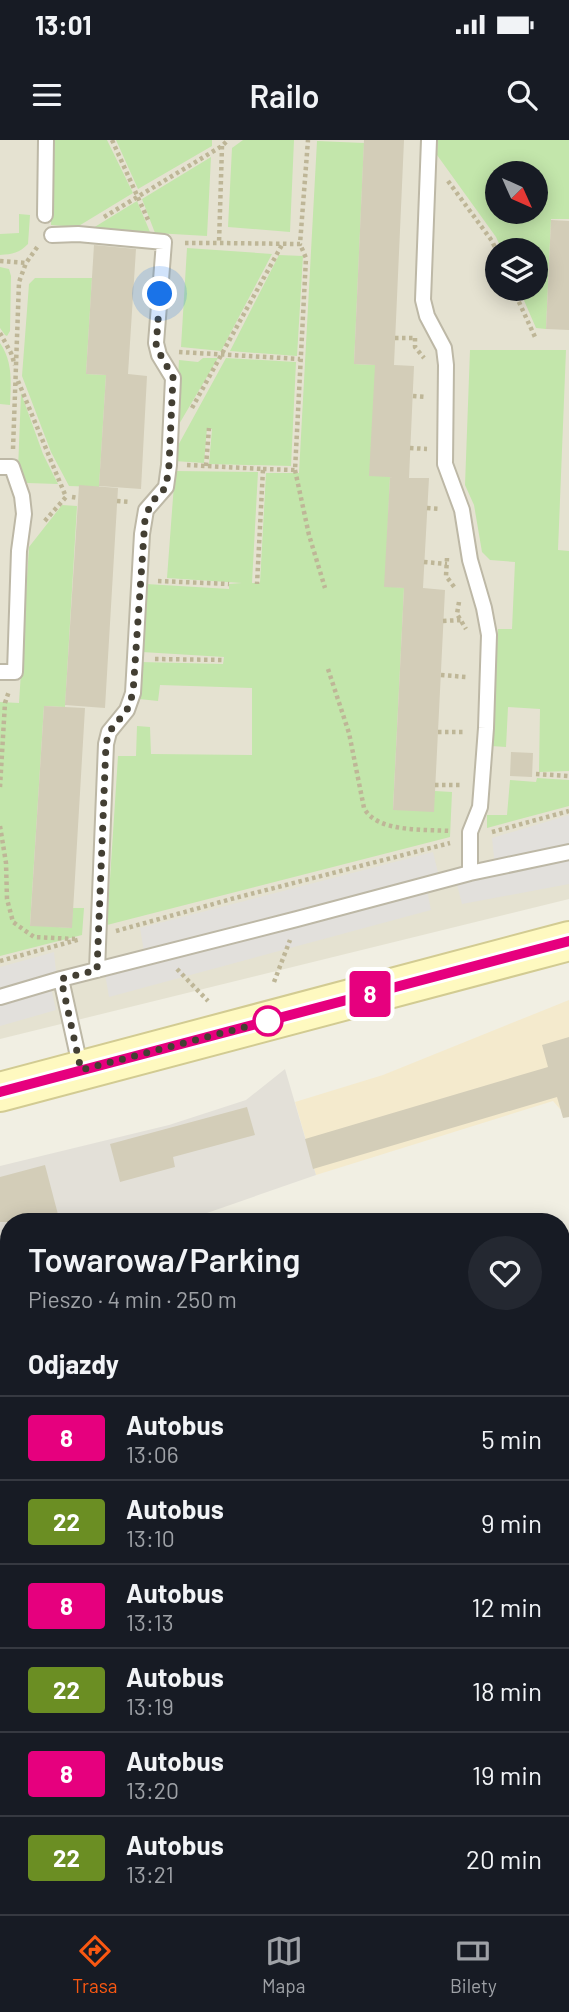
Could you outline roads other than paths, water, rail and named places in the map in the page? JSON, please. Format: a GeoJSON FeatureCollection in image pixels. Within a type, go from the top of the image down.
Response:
{"type":"FeatureCollection","features":[{"type":"Feature","properties":{"kind":"main road"},"geometry":{"type":"LineString","coordinates":[[0,1092],[569,941]]}},
{"type":"Feature","properties":{"kind":"lane"},"geometry":{"type":"LineString","coordinates":[[45,215],[46,140]]}},
{"type":"Feature","properties":{"kind":"lane"},"geometry":{"type":"LineString","coordinates":[[429,140],[423,300],[427,316],[444,348],[445,464],[462,510],[470,560],[489,635],[480,807],[470,835],[470,873]]}},
{"type":"Feature","properties":{"kind":"lane"},"geometry":{"type":"LineString","coordinates":[[52,235],[78,234],[164,242],[156,342],[159,355],[173,377],[166,487],[146,510],[142,534],[133,693],[127,710],[109,732],[106,744],[97,970]]}},
{"type":"Feature","properties":{"kind":"lane"},"geometry":{"type":"LineString","coordinates":[[6,467],[24,504],[7,672]]}},
{"type":"Feature","properties":{"kind":"lane"},"geometry":{"type":"LineString","coordinates":[[0,997],[470,873],[569,852]]}},
{"type":"Feature","properties":{"kind":"lane"},"geometry":{"type":"LineString","coordinates":[[61,979],[81,1070]]}}]}
